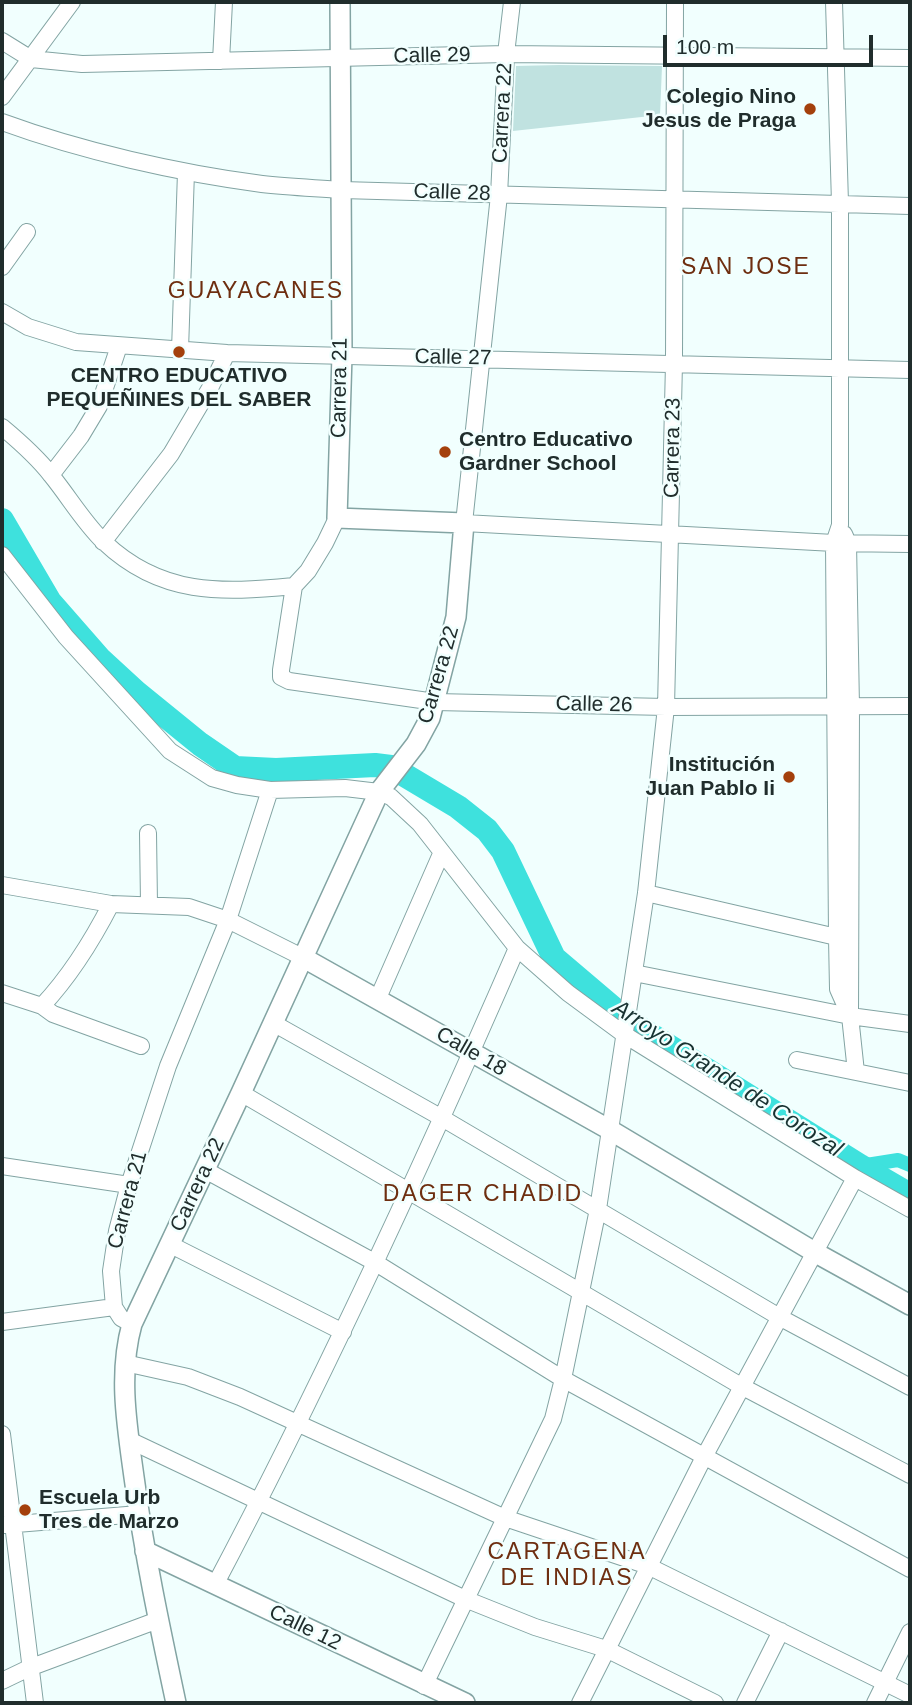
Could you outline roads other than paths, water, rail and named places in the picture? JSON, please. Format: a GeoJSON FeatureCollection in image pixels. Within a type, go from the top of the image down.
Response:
{"type":"FeatureCollection","features":[{"type":"Feature","properties":{"kind":"street"},"geometry":{"type":"LineString","coordinates":[[2,97],[72,2]]}},
{"type":"Feature","properties":{"kind":"street"},"geometry":{"type":"LineString","coordinates":[[221,61],[224,2]]}},
{"type":"Feature","properties":{"kind":"street","name":"Carrera 21"},"geometry":{"type":"LineString","coordinates":[[294,586],[309,571],[337,518],[342,355],[340,2]]}},
{"type":"Feature","properties":{"kind":"street","name":"Carrera 22"},"geometry":{"type":"LineString","coordinates":[[132,1324],[384,785],[416,744],[435,702],[456,617],[499,195],[506,54],[512,2]]}},
{"type":"Feature","properties":{"kind":"street","name":"Carrera 23"},"geometry":{"type":"LineString","coordinates":[[424,1686],[553,1419],[598,1209],[626,1029],[646,893],[666,707],[674,363],[676,2]]}},
{"type":"Feature","properties":{"kind":"street"},"geometry":{"type":"LineString","coordinates":[[834,2],[840,203],[844,939],[838,989],[850,1016],[856,1072]]}},
{"type":"Feature","properties":{"kind":"street","name":"Calle 29"},"geometry":{"type":"LineString","coordinates":[[2,41],[31,59],[82,64],[506,54],[910,58]]}},
{"type":"Feature","properties":{"kind":"street","name":"Calle 28"},"geometry":{"type":"LineString","coordinates":[[2,122],[40,136],[186,172],[264,184],[342,190],[910,206]]}},
{"type":"Feature","properties":{"kind":"street"},"geometry":{"type":"LineString","coordinates":[[180,350],[186,172]]}},
{"type":"Feature","properties":{"kind":"street"},"geometry":{"type":"LineString","coordinates":[[2,267],[27,232]]}},
{"type":"Feature","properties":{"kind":"street","name":"Calle 27"},"geometry":{"type":"LineString","coordinates":[[2,312],[28,327],[76,342],[180,350],[910,370]]}},
{"type":"Feature","properties":{"kind":"street"},"geometry":{"type":"LineString","coordinates":[[51,475],[81,436],[99,406],[119,346]]}},
{"type":"Feature","properties":{"kind":"street"},"geometry":{"type":"LineString","coordinates":[[103,542],[171,454],[211,388],[227,353]]}},
{"type":"Feature","properties":{"kind":"street"},"geometry":{"type":"LineString","coordinates":[[2,427],[32,452],[103,542],[138,570],[170,584],[215,589],[294,586]]}},
{"type":"Feature","properties":{"kind":"street"},"geometry":{"type":"LineString","coordinates":[[337,518],[841,543],[910,544]]}},
{"type":"Feature","properties":{"kind":"street"},"geometry":{"type":"LineString","coordinates":[[2,555],[66,637],[170,751],[212,778],[237,785],[271,790],[384,785],[391,797],[420,824],[517,948],[568,993],[855,1178],[910,1209]]}},
{"type":"Feature","properties":{"kind":"street","name":"Calle 26"},"geometry":{"type":"LineString","coordinates":[[294,586],[281,677],[289,681],[435,702],[666,707],[910,706]]}},
{"type":"Feature","properties":{"kind":"street","name":"Carrera 21"},"geometry":{"type":"LineString","coordinates":[[114,1307],[111,1271],[117,1231],[129,1185],[169,1066],[228,920],[271,790]]}},
{"type":"Feature","properties":{"kind":"street"},"geometry":{"type":"LineString","coordinates":[[148,834],[149,904]]}},
{"type":"Feature","properties":{"kind":"street"},"geometry":{"type":"LineString","coordinates":[[377,998],[441,854]]}},
{"type":"Feature","properties":{"kind":"street","name":"Calle 18"},"geometry":{"type":"LineString","coordinates":[[2,885],[111,904],[189,907],[228,920],[377,998],[610,1130],[816,1254],[910,1305]]}},
{"type":"Feature","properties":{"kind":"street"},"geometry":{"type":"LineString","coordinates":[[646,893],[844,939]]}},
{"type":"Feature","properties":{"kind":"street"},"geometry":{"type":"LineString","coordinates":[[42,1006],[91,944],[111,904]]}},
{"type":"Feature","properties":{"kind":"street"},"geometry":{"type":"LineString","coordinates":[[215,1585],[299,1424],[376,1263],[517,948]]}},
{"type":"Feature","properties":{"kind":"street"},"geometry":{"type":"LineString","coordinates":[[634,972],[850,1016],[910,1024]]}},
{"type":"Feature","properties":{"kind":"street"},"geometry":{"type":"LineString","coordinates":[[2,993],[42,1006],[53,1014],[141,1046]]}},
{"type":"Feature","properties":{"kind":"street"},"geometry":{"type":"LineString","coordinates":[[273,1023],[442,1118],[781,1318],[910,1387]]}},
{"type":"Feature","properties":{"kind":"street"},"geometry":{"type":"LineString","coordinates":[[797,1060],[910,1083]]}},
{"type":"Feature","properties":{"kind":"street"},"geometry":{"type":"LineString","coordinates":[[242,1093],[741,1386],[910,1475]]}},
{"type":"Feature","properties":{"kind":"street"},"geometry":{"type":"LineString","coordinates":[[2,1166],[129,1185]]}},
{"type":"Feature","properties":{"kind":"street"},"geometry":{"type":"LineString","coordinates":[[205,1170],[376,1263],[563,1379],[910,1569]]}},
{"type":"Feature","properties":{"kind":"street"},"geometry":{"type":"LineString","coordinates":[[580,1703],[741,1386],[781,1318],[855,1178]]}},
{"type":"Feature","properties":{"kind":"street"},"geometry":{"type":"LineString","coordinates":[[171,1245],[343,1332]]}},
{"type":"Feature","properties":{"kind":"street"},"geometry":{"type":"LineString","coordinates":[[2,1322],[114,1307],[121,1318],[132,1324],[125,1363],[129,1440],[145,1551],[176,1703]]}},
{"type":"Feature","properties":{"kind":"street"},"geometry":{"type":"LineString","coordinates":[[125,1363],[188,1377],[240,1396],[505,1518],[648,1566],[910,1695]]}},
{"type":"Feature","properties":{"kind":"street"},"geometry":{"type":"LineString","coordinates":[[2,1434],[7,1525],[35,1703]]}},
{"type":"Feature","properties":{"kind":"street"},"geometry":{"type":"LineString","coordinates":[[129,1440],[465,1599],[535,1627],[606,1649],[715,1703]]}},
{"type":"Feature","properties":{"kind":"street"},"geometry":{"type":"LineString","coordinates":[[7,1525],[139,1514]]}},
{"type":"Feature","properties":{"kind":"street","name":"Calle 12"},"geometry":{"type":"LineString","coordinates":[[145,1551],[424,1686],[465,1703]]}},
{"type":"Feature","properties":{"kind":"street"},"geometry":{"type":"LineString","coordinates":[[2,1681],[29,1668],[158,1620]]}},
{"type":"Feature","properties":{"kind":"street"},"geometry":{"type":"LineString","coordinates":[[746,1703],[781,1631]]}},
{"type":"Feature","properties":{"kind":"street"},"geometry":{"type":"LineString","coordinates":[[875,1703],[910,1632]]}},
{"type":"Feature","properties":{"kind":"waterway","name":"Arroyo Grande de Corozal"},"geometry":{"type":"LineString","coordinates":[[2,520],[50,602],[99,658],[200,744],[235,768],[276,770],[375,765],[391,767],[458,807],[487,830],[503,851],[554,958],[627,1020],[910,1195]]}},
{"type":"Feature","properties":{"kind":"waterway"},"geometry":{"type":"LineString","coordinates":[[860,1166],[898,1160],[910,1165]]}},
{"type":"Feature","properties":{"kind":"place","name":"Colegio Nino Jesus de Praga"},"geometry":{"type":"Point","coordinates":[810,109]}},
{"type":"Feature","properties":{"kind":"place","name":"CENTRO EDUCATIVO PEQUEÑINES DEL SABER"},"geometry":{"type":"Point","coordinates":[179,352]}},
{"type":"Feature","properties":{"kind":"place","name":"Centro Educativo Gardner School"},"geometry":{"type":"Point","coordinates":[445,452]}},
{"type":"Feature","properties":{"kind":"place","name":"Institución Juan Pablo Ii"},"geometry":{"type":"Point","coordinates":[789,777]}},
{"type":"Feature","properties":{"kind":"place","name":"Escuela Urb Tres de Marzo"},"geometry":{"type":"Point","coordinates":[25,1510]}},
{"type":"Feature","properties":{"kind":"district","name":"SAN JOSE"},"geometry":{"type":"Point","coordinates":[746,268]}},
{"type":"Feature","properties":{"kind":"district","name":"GUAYACANES"},"geometry":{"type":"Point","coordinates":[256,292]}},
{"type":"Feature","properties":{"kind":"district","name":"DAGER CHADID"},"geometry":{"type":"Point","coordinates":[483,1195]}},
{"type":"Feature","properties":{"kind":"district","name":"CARTAGENA DE INDIAS"},"geometry":{"type":"Point","coordinates":[567,1566]}}]}
